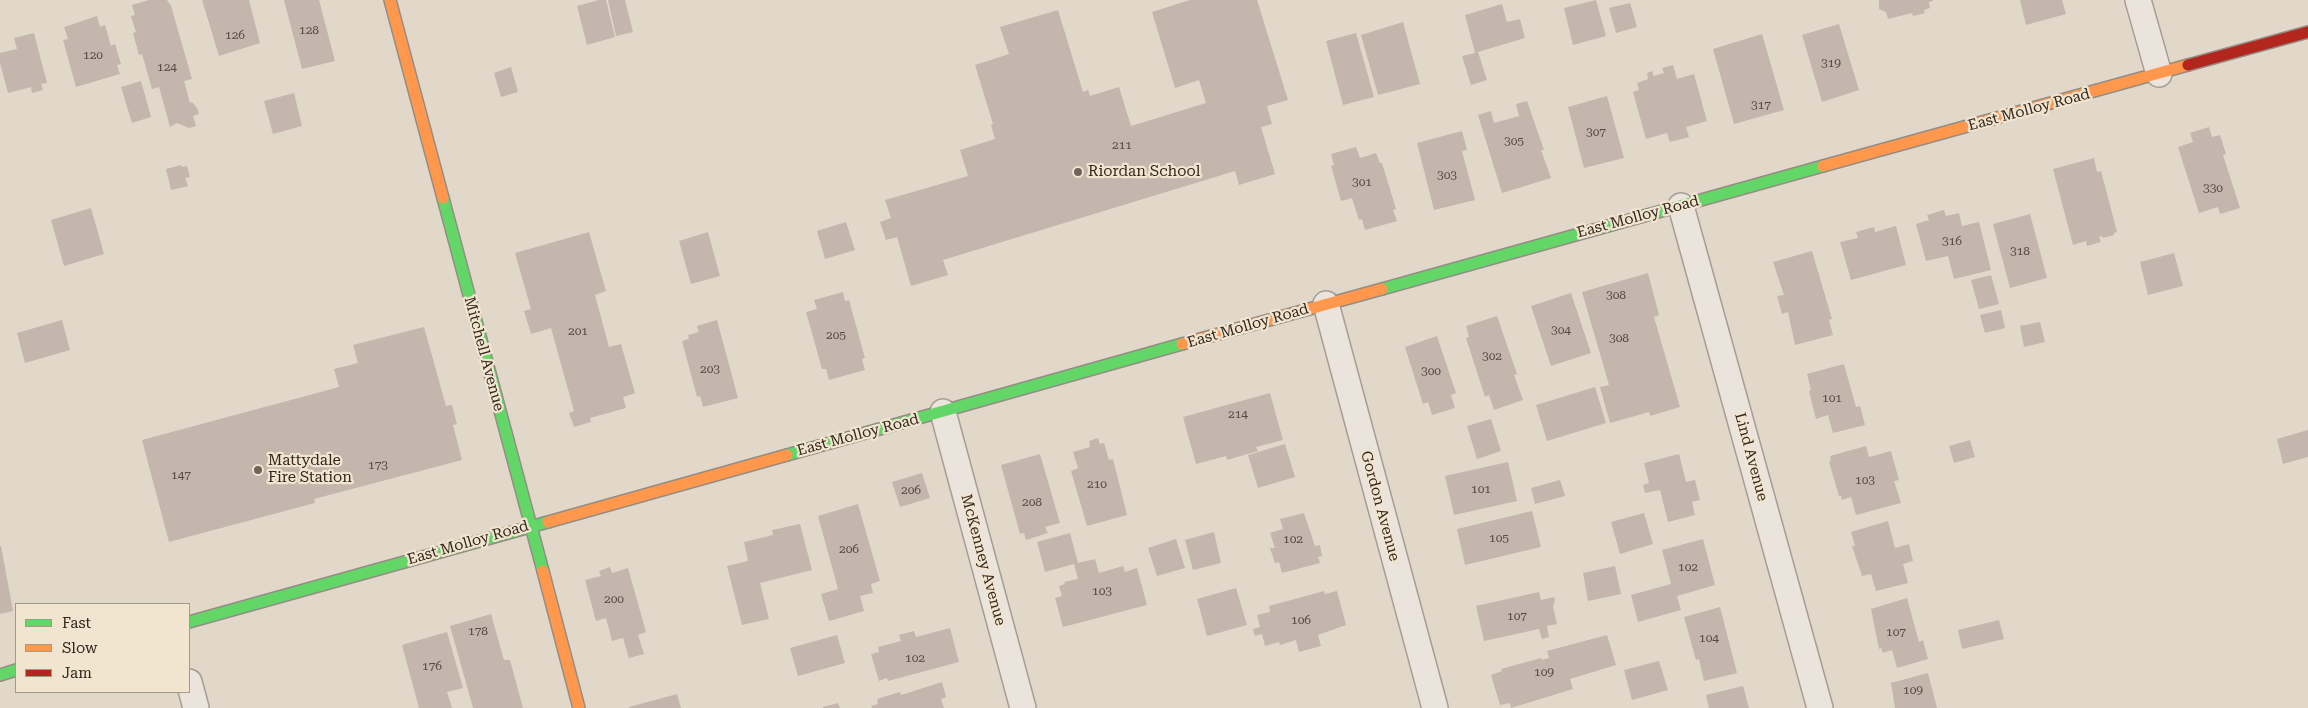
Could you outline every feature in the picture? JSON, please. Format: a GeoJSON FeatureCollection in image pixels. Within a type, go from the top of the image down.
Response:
{"type":"FeatureCollection","features":[{"type":"Feature","properties":{"kind":"street","name":"Mitchell Avenue"},"geometry":{"type":"LineString","coordinates":[[390,0],[579,708]]}},
{"type":"Feature","properties":{"kind":"street"},"geometry":{"type":"LineString","coordinates":[[2138,0],[2158,74]]}},
{"type":"Feature","properties":{"kind":"street","name":"East Molloy Road"},"geometry":{"type":"LineString","coordinates":[[190,622],[2308,32]]}},
{"type":"Feature","properties":{"kind":"street","name":"Lind Avenue"},"geometry":{"type":"LineString","coordinates":[[1681,206],[1820,708]]}},
{"type":"Feature","properties":{"kind":"street","name":"Gordon Avenue"},"geometry":{"type":"LineString","coordinates":[[1326,304],[1434,708]]}},
{"type":"Feature","properties":{"kind":"street","name":"McKenney Avenue"},"geometry":{"type":"LineString","coordinates":[[943,412],[1023,708]]}},
{"type":"Feature","properties":{"kind":"street"},"geometry":{"type":"LineString","coordinates":[[0,675],[15,670]]}},
{"type":"Feature","properties":{"kind":"street"},"geometry":{"type":"LineString","coordinates":[[190,686],[196,708]]}},
{"type":"Feature","properties":{"kind":"building"},"geometry":{"type":"Polygon","coordinates":[[[149,0],[167,0],[171,6],[192,79],[184,81],[190,103],[192,102],[197,108],[199,114],[193,116],[196,126],[189,128],[177,123],[170,127],[159,87],[152,89],[142,54],[139,55],[133,33],[136,32],[131,16],[135,15],[132,5],[149,0]]]}},
{"type":"Feature","properties":{"kind":"building"},"geometry":{"type":"Polygon","coordinates":[[[202,0],[249,0],[260,43],[219,56],[202,0]]]}},
{"type":"Feature","properties":{"kind":"building"},"geometry":{"type":"Polygon","coordinates":[[[284,0],[319,0],[335,61],[302,69],[284,0]]]}},
{"type":"Feature","properties":{"kind":"building"},"geometry":{"type":"Polygon","coordinates":[[[606,0],[615,37],[587,45],[577,6],[606,0]]]}},
{"type":"Feature","properties":{"kind":"building"},"geometry":{"type":"Polygon","coordinates":[[[608,0],[625,0],[633,32],[616,36],[608,0]]]}},
{"type":"Feature","properties":{"kind":"building"},"geometry":{"type":"Polygon","coordinates":[[[1190,0],[1257,0],[1288,100],[1267,106],[1272,124],[1261,127],[1275,174],[1239,185],[1235,171],[943,260],[948,275],[911,286],[897,237],[886,240],[880,222],[891,218],[885,200],[968,176],[960,150],[995,139],[991,125],[993,124],[975,65],[1009,54],[1000,27],[1058,10],[1083,92],[1088,90],[1090,96],[1119,87],[1131,126],[1206,103],[1199,80],[1175,88],[1152,12],[1190,0]]]}},
{"type":"Feature","properties":{"kind":"building"},"geometry":{"type":"Polygon","coordinates":[[[1596,0],[1606,36],[1573,45],[1564,8],[1596,0]]]}},
{"type":"Feature","properties":{"kind":"building"},"geometry":{"type":"Polygon","coordinates":[[[1879,0],[1933,1],[1929,2],[1930,8],[1924,10],[1925,13],[1913,16],[1912,13],[1888,19],[1886,12],[1879,9],[1879,0]]]}},
{"type":"Feature","properties":{"kind":"building"},"geometry":{"type":"Polygon","coordinates":[[[2020,0],[2062,0],[2066,14],[2026,25],[2020,0]]]}},
{"type":"Feature","properties":{"kind":"building"},"geometry":{"type":"Polygon","coordinates":[[[1630,3],[1637,27],[1616,33],[1609,8],[1630,3]]]}},
{"type":"Feature","properties":{"kind":"building"},"geometry":{"type":"Polygon","coordinates":[[[1502,4],[1507,22],[1520,19],[1525,38],[1478,52],[1487,80],[1471,85],[1462,56],[1475,53],[1465,15],[1502,4]]]}},
{"type":"Feature","properties":{"kind":"building"},"geometry":{"type":"Polygon","coordinates":[[[97,16],[100,27],[105,25],[111,46],[115,44],[121,64],[117,65],[120,74],[76,87],[63,40],[68,39],[64,27],[97,16]]]}},
{"type":"Feature","properties":{"kind":"building"},"geometry":{"type":"Polygon","coordinates":[[[1403,22],[1420,84],[1378,95],[1361,35],[1403,22]]]}},
{"type":"Feature","properties":{"kind":"building"},"geometry":{"type":"Polygon","coordinates":[[[1839,24],[1859,90],[1822,102],[1802,35],[1839,24]]]}},
{"type":"Feature","properties":{"kind":"building"},"geometry":{"type":"Polygon","coordinates":[[[34,33],[47,83],[41,84],[43,90],[32,93],[31,87],[8,93],[0,63],[0,53],[17,49],[14,38],[34,33]]]}},
{"type":"Feature","properties":{"kind":"building"},"geometry":{"type":"Polygon","coordinates":[[[1356,33],[1374,97],[1343,105],[1326,41],[1356,33]]]}},
{"type":"Feature","properties":{"kind":"building"},"geometry":{"type":"Polygon","coordinates":[[[1762,34],[1784,110],[1734,124],[1713,49],[1762,34]]]}},
{"type":"Feature","properties":{"kind":"building"},"geometry":{"type":"Polygon","coordinates":[[[1673,65],[1677,79],[1694,74],[1707,121],[1686,127],[1689,137],[1670,142],[1667,133],[1646,139],[1633,92],[1639,90],[1637,83],[1648,79],[1647,73],[1652,71],[1654,76],[1664,73],[1662,68],[1673,65]]]}},
{"type":"Feature","properties":{"kind":"building"},"geometry":{"type":"Polygon","coordinates":[[[511,67],[518,92],[501,97],[494,73],[511,67]]]}},
{"type":"Feature","properties":{"kind":"building"},"geometry":{"type":"Polygon","coordinates":[[[141,81],[151,117],[132,123],[121,87],[141,81]]]}},
{"type":"Feature","properties":{"kind":"building"},"geometry":{"type":"Polygon","coordinates":[[[294,93],[302,126],[273,134],[264,101],[294,93]]]}},
{"type":"Feature","properties":{"kind":"building"},"geometry":{"type":"Polygon","coordinates":[[[1607,96],[1624,158],[1584,168],[1568,107],[1607,96]]]}},
{"type":"Feature","properties":{"kind":"building"},"geometry":{"type":"Polygon","coordinates":[[[1527,101],[1544,150],[1541,150],[1551,178],[1502,193],[1478,115],[1491,111],[1494,123],[1519,116],[1516,104],[1527,101]]]}},
{"type":"Feature","properties":{"kind":"building"},"geometry":{"type":"Polygon","coordinates":[[[2209,127],[2212,137],[2220,135],[2226,154],[2223,155],[2240,208],[2220,214],[2218,207],[2199,213],[2178,147],[2193,142],[2190,133],[2209,127]]]}},
{"type":"Feature","properties":{"kind":"building"},"geometry":{"type":"Polygon","coordinates":[[[1462,131],[1467,150],[1462,151],[1475,200],[1434,210],[1417,143],[1462,131]]]}},
{"type":"Feature","properties":{"kind":"building"},"geometry":{"type":"Polygon","coordinates":[[[1356,147],[1360,158],[1376,153],[1380,163],[1382,163],[1396,209],[1393,210],[1397,221],[1365,230],[1362,219],[1359,220],[1352,198],[1341,201],[1331,166],[1334,165],[1331,154],[1356,147]]]}},
{"type":"Feature","properties":{"kind":"building"},"geometry":{"type":"Polygon","coordinates":[[[2094,158],[2097,172],[2101,171],[2117,232],[2114,235],[2103,238],[2102,236],[2099,237],[2101,242],[2087,246],[2086,241],[2073,245],[2053,169],[2094,158]]]}},
{"type":"Feature","properties":{"kind":"building"},"geometry":{"type":"Polygon","coordinates":[[[181,165],[182,167],[187,166],[190,177],[185,178],[188,186],[171,190],[166,169],[181,165]]]}},
{"type":"Feature","properties":{"kind":"building"},"geometry":{"type":"Polygon","coordinates":[[[91,208],[104,254],[64,266],[51,220],[91,208]]]}},
{"type":"Feature","properties":{"kind":"building"},"geometry":{"type":"Polygon","coordinates":[[[1944,210],[1946,216],[1959,213],[1962,226],[1979,222],[1991,270],[1954,279],[1948,256],[1926,261],[1916,224],[1929,220],[1927,215],[1944,210]]]}},
{"type":"Feature","properties":{"kind":"building"},"geometry":{"type":"Polygon","coordinates":[[[2030,214],[2047,278],[2010,288],[1993,224],[2030,214]]]}},
{"type":"Feature","properties":{"kind":"building"},"geometry":{"type":"Polygon","coordinates":[[[846,222],[855,250],[825,259],[817,231],[846,222]]]}},
{"type":"Feature","properties":{"kind":"building"},"geometry":{"type":"Polygon","coordinates":[[[1896,226],[1906,265],[1851,280],[1840,242],[1858,238],[1856,232],[1874,227],[1875,232],[1896,226]]]}},
{"type":"Feature","properties":{"kind":"building"},"geometry":{"type":"Polygon","coordinates":[[[589,232],[606,291],[595,295],[609,347],[621,344],[635,393],[623,397],[626,408],[590,418],[591,422],[574,427],[569,413],[574,411],[551,328],[531,334],[524,311],[531,309],[515,253],[589,232]]]}},
{"type":"Feature","properties":{"kind":"building"},"geometry":{"type":"Polygon","coordinates":[[[708,232],[720,276],[691,284],[679,241],[708,232]]]}},
{"type":"Feature","properties":{"kind":"building"},"geometry":{"type":"Polygon","coordinates":[[[1812,251],[1832,319],[1829,320],[1833,335],[1795,345],[1788,312],[1782,314],[1777,296],[1784,295],[1773,262],[1812,251]]]}},
{"type":"Feature","properties":{"kind":"building"},"geometry":{"type":"Polygon","coordinates":[[[2174,253],[2183,286],[2148,295],[2140,262],[2174,253]]]}},
{"type":"Feature","properties":{"kind":"building"},"geometry":{"type":"Polygon","coordinates":[[[1648,273],[1659,315],[1654,317],[1680,407],[1650,416],[1649,412],[1610,423],[1600,387],[1609,385],[1582,292],[1648,273]]]}},
{"type":"Feature","properties":{"kind":"building"},"geometry":{"type":"Polygon","coordinates":[[[1991,275],[1999,304],[1979,309],[1971,280],[1991,275]]]}},
{"type":"Feature","properties":{"kind":"building"},"geometry":{"type":"Polygon","coordinates":[[[843,292],[845,301],[849,300],[865,358],[862,359],[865,370],[829,380],[826,369],[822,369],[806,312],[817,309],[814,300],[843,292]]]}},
{"type":"Feature","properties":{"kind":"building"},"geometry":{"type":"Polygon","coordinates":[[[1571,293],[1591,353],[1551,366],[1531,306],[1571,293]]]}},
{"type":"Feature","properties":{"kind":"building"},"geometry":{"type":"Polygon","coordinates":[[[2001,310],[2005,328],[1985,333],[1980,315],[2001,310]]]}},
{"type":"Feature","properties":{"kind":"building"},"geometry":{"type":"Polygon","coordinates":[[[1497,316],[1517,374],[1514,375],[1523,400],[1494,410],[1489,395],[1485,397],[1466,338],[1469,337],[1466,326],[1497,316]]]}},
{"type":"Feature","properties":{"kind":"building"},"geometry":{"type":"Polygon","coordinates":[[[62,320],[70,350],[25,363],[17,333],[62,320]]]}},
{"type":"Feature","properties":{"kind":"building"},"geometry":{"type":"Polygon","coordinates":[[[717,320],[738,398],[703,407],[700,396],[697,397],[682,341],[689,339],[688,335],[699,332],[697,326],[717,320]]]}},
{"type":"Feature","properties":{"kind":"building"},"geometry":{"type":"Polygon","coordinates":[[[2040,322],[2045,342],[2024,347],[2020,326],[2040,322]]]}},
{"type":"Feature","properties":{"kind":"building"},"geometry":{"type":"Polygon","coordinates":[[[424,327],[446,406],[452,405],[457,424],[453,425],[462,460],[314,499],[315,503],[169,542],[142,440],[339,387],[334,369],[358,363],[353,345],[424,327]]]}},
{"type":"Feature","properties":{"kind":"building"},"geometry":{"type":"Polygon","coordinates":[[[1437,336],[1456,393],[1451,395],[1455,408],[1432,415],[1428,402],[1423,404],[1405,347],[1437,336]]]}},
{"type":"Feature","properties":{"kind":"building"},"geometry":{"type":"Polygon","coordinates":[[[1844,364],[1856,407],[1860,406],[1865,425],[1833,433],[1828,415],[1816,419],[1807,374],[1844,364]]]}},
{"type":"Feature","properties":{"kind":"building"},"geometry":{"type":"Polygon","coordinates":[[[1595,387],[1606,423],[1547,441],[1536,405],[1595,387]]]}},
{"type":"Feature","properties":{"kind":"building"},"geometry":{"type":"Polygon","coordinates":[[[1270,393],[1283,440],[1256,447],[1258,451],[1227,460],[1226,456],[1196,464],[1183,417],[1270,393]]]}},
{"type":"Feature","properties":{"kind":"building"},"geometry":{"type":"Polygon","coordinates":[[[1491,419],[1501,451],[1477,459],[1467,426],[1491,419]]]}},
{"type":"Feature","properties":{"kind":"building"},"geometry":{"type":"Polygon","coordinates":[[[2308,430],[2308,457],[2283,464],[2277,439],[2308,430]]]}},
{"type":"Feature","properties":{"kind":"building"},"geometry":{"type":"Polygon","coordinates":[[[1098,438],[1100,444],[1104,443],[1109,460],[1113,459],[1127,515],[1087,526],[1071,471],[1078,468],[1073,452],[1090,447],[1089,441],[1098,438]]]}},
{"type":"Feature","properties":{"kind":"building"},"geometry":{"type":"Polygon","coordinates":[[[1970,440],[1975,457],[1954,463],[1949,446],[1970,440]]]}},
{"type":"Feature","properties":{"kind":"building"},"geometry":{"type":"Polygon","coordinates":[[[1285,444],[1295,477],[1258,488],[1248,455],[1285,444]]]}},
{"type":"Feature","properties":{"kind":"building"},"geometry":{"type":"Polygon","coordinates":[[[1866,446],[1869,457],[1891,451],[1899,480],[1894,481],[1901,503],[1856,515],[1851,497],[1842,500],[1841,496],[1839,496],[1829,462],[1831,461],[1830,456],[1866,446]]]}},
{"type":"Feature","properties":{"kind":"building"},"geometry":{"type":"Polygon","coordinates":[[[1040,454],[1060,523],[1045,527],[1048,533],[1026,540],[1024,533],[1020,534],[1001,465],[1040,454]]]}},
{"type":"Feature","properties":{"kind":"building"},"geometry":{"type":"Polygon","coordinates":[[[1679,454],[1686,482],[1695,480],[1700,500],[1692,502],[1695,515],[1668,522],[1660,490],[1645,493],[1643,485],[1649,483],[1644,463],[1679,454]]]}},
{"type":"Feature","properties":{"kind":"building"},"geometry":{"type":"Polygon","coordinates":[[[1508,462],[1517,501],[1454,515],[1445,476],[1508,462]]]}},
{"type":"Feature","properties":{"kind":"building"},"geometry":{"type":"Polygon","coordinates":[[[922,473],[930,498],[900,507],[892,482],[922,473]]]}},
{"type":"Feature","properties":{"kind":"building"},"geometry":{"type":"Polygon","coordinates":[[[1560,480],[1565,496],[1535,504],[1531,488],[1560,480]]]}},
{"type":"Feature","properties":{"kind":"building"},"geometry":{"type":"Polygon","coordinates":[[[858,504],[880,581],[871,584],[873,593],[860,596],[864,611],[829,621],[821,594],[838,589],[818,516],[858,504]]]}},
{"type":"Feature","properties":{"kind":"building"},"geometry":{"type":"Polygon","coordinates":[[[1532,511],[1541,547],[1465,565],[1457,529],[1532,511]]]}},
{"type":"Feature","properties":{"kind":"building"},"geometry":{"type":"Polygon","coordinates":[[[1304,513],[1315,546],[1320,545],[1322,556],[1318,557],[1320,563],[1282,573],[1279,562],[1275,563],[1270,548],[1275,548],[1270,533],[1283,529],[1280,519],[1304,513]]]}},
{"type":"Feature","properties":{"kind":"building"},"geometry":{"type":"Polygon","coordinates":[[[1644,513],[1653,544],[1620,554],[1611,522],[1644,513]]]}},
{"type":"Feature","properties":{"kind":"building"},"geometry":{"type":"Polygon","coordinates":[[[1888,521],[1895,548],[1909,544],[1913,561],[1903,564],[1908,583],[1876,591],[1871,574],[1862,576],[1852,546],[1855,546],[1851,532],[1888,521]]]}},
{"type":"Feature","properties":{"kind":"building"},"geometry":{"type":"Polygon","coordinates":[[[800,524],[812,570],[760,583],[769,619],[742,625],[727,566],[748,561],[744,542],[773,535],[772,530],[800,524]]]}},
{"type":"Feature","properties":{"kind":"building"},"geometry":{"type":"Polygon","coordinates":[[[1214,532],[1221,563],[1193,570],[1185,540],[1214,532]]]}},
{"type":"Feature","properties":{"kind":"building"},"geometry":{"type":"Polygon","coordinates":[[[1070,533],[1078,563],[1095,559],[1099,573],[1123,566],[1125,572],[1137,568],[1147,605],[1063,627],[1055,598],[1062,596],[1059,586],[1065,584],[1064,582],[1078,579],[1074,564],[1045,572],[1037,542],[1070,533]]]}},
{"type":"Feature","properties":{"kind":"building"},"geometry":{"type":"Polygon","coordinates":[[[1176,539],[1185,568],[1157,576],[1148,548],[1176,539]]]}},
{"type":"Feature","properties":{"kind":"building"},"geometry":{"type":"Polygon","coordinates":[[[1703,539],[1715,585],[1677,596],[1681,610],[1638,622],[1631,595],[1671,584],[1662,550],[1703,539]]]}},
{"type":"Feature","properties":{"kind":"building"},"geometry":{"type":"Polygon","coordinates":[[[0,546],[13,611],[0,614],[0,546]]]}},
{"type":"Feature","properties":{"kind":"building"},"geometry":{"type":"Polygon","coordinates":[[[1615,566],[1621,594],[1588,601],[1583,573],[1615,566]]]}},
{"type":"Feature","properties":{"kind":"building"},"geometry":{"type":"Polygon","coordinates":[[[610,567],[612,573],[628,568],[646,632],[638,635],[644,654],[629,658],[623,638],[612,641],[606,618],[596,621],[585,580],[601,576],[599,571],[610,567]]]}},
{"type":"Feature","properties":{"kind":"building"},"geometry":{"type":"Polygon","coordinates":[[[1236,588],[1247,625],[1207,636],[1197,599],[1236,588]]]}},
{"type":"Feature","properties":{"kind":"building"},"geometry":{"type":"Polygon","coordinates":[[[1324,591],[1325,594],[1337,591],[1346,625],[1318,635],[1321,646],[1299,652],[1296,640],[1280,645],[1279,642],[1265,646],[1262,634],[1255,636],[1253,629],[1260,627],[1257,615],[1270,612],[1269,606],[1324,591]]]}},
{"type":"Feature","properties":{"kind":"building"},"geometry":{"type":"Polygon","coordinates":[[[1539,592],[1541,600],[1554,597],[1555,600],[1553,607],[1557,624],[1547,626],[1549,637],[1542,639],[1539,629],[1484,641],[1476,606],[1539,592]]]}},
{"type":"Feature","properties":{"kind":"building"},"geometry":{"type":"Polygon","coordinates":[[[1907,598],[1919,642],[1923,640],[1928,659],[1897,668],[1892,650],[1883,653],[1881,648],[1879,649],[1871,609],[1907,598]]]}},
{"type":"Feature","properties":{"kind":"building"},"geometry":{"type":"Polygon","coordinates":[[[1720,607],[1737,673],[1704,681],[1699,659],[1696,660],[1684,617],[1720,607]]]}},
{"type":"Feature","properties":{"kind":"building"},"geometry":{"type":"Polygon","coordinates":[[[491,614],[504,660],[510,660],[523,708],[473,708],[450,626],[491,614]]]}},
{"type":"Feature","properties":{"kind":"building"},"geometry":{"type":"Polygon","coordinates":[[[1999,620],[2004,639],[1962,649],[1958,630],[1999,620]]]}},
{"type":"Feature","properties":{"kind":"building"},"geometry":{"type":"Polygon","coordinates":[[[950,628],[959,662],[888,681],[887,678],[879,681],[871,654],[879,652],[878,647],[901,641],[899,635],[914,631],[916,637],[950,628]]]}},
{"type":"Feature","properties":{"kind":"building"},"geometry":{"type":"Polygon","coordinates":[[[447,632],[463,688],[447,692],[452,708],[419,708],[402,645],[447,632]]]}},
{"type":"Feature","properties":{"kind":"building"},"geometry":{"type":"Polygon","coordinates":[[[837,635],[845,663],[798,676],[790,648],[837,635]]]}},
{"type":"Feature","properties":{"kind":"building"},"geometry":{"type":"Polygon","coordinates":[[[1607,635],[1616,665],[1570,679],[1573,689],[1511,708],[1510,703],[1500,705],[1491,675],[1502,671],[1501,669],[1541,658],[1542,660],[1549,658],[1547,651],[1607,635]]]}},
{"type":"Feature","properties":{"kind":"building"},"geometry":{"type":"Polygon","coordinates":[[[1659,661],[1668,690],[1632,700],[1624,670],[1659,661]]]}},
{"type":"Feature","properties":{"kind":"building"},"geometry":{"type":"Polygon","coordinates":[[[1928,673],[1937,708],[1895,708],[1891,683],[1928,673]]]}},
{"type":"Feature","properties":{"kind":"building"},"geometry":{"type":"Polygon","coordinates":[[[942,682],[946,697],[941,699],[944,708],[872,708],[871,706],[878,704],[877,699],[900,692],[901,695],[942,682]]]}},
{"type":"Feature","properties":{"kind":"building"},"geometry":{"type":"Polygon","coordinates":[[[1743,686],[1749,708],[1709,708],[1706,695],[1743,686]]]}},
{"type":"Feature","properties":{"kind":"building"},"geometry":{"type":"Polygon","coordinates":[[[677,694],[681,708],[629,708],[629,707],[677,694]]]}},
{"type":"Feature","properties":{"kind":"building"},"geometry":{"type":"Polygon","coordinates":[[[838,703],[840,708],[823,708],[823,707],[838,703]]]}},
{"type":"Feature","properties":{"kind":"traffic: fast"},"geometry":{"type":"LineString","coordinates":[[1382,289],[1823,166]]}},
{"type":"Feature","properties":{"kind":"traffic: fast"},"geometry":{"type":"LineString","coordinates":[[443,198],[543,571]]}},
{"type":"Feature","properties":{"kind":"traffic: fast"},"geometry":{"type":"LineString","coordinates":[[787,455],[1182,344]]}},
{"type":"Feature","properties":{"kind":"traffic: fast"},"geometry":{"type":"LineString","coordinates":[[190,622],[548,522]]}},
{"type":"Feature","properties":{"kind":"traffic: fast"},"geometry":{"type":"LineString","coordinates":[[0,675],[15,670]]}},
{"type":"Feature","properties":{"kind":"traffic: slow"},"geometry":{"type":"LineString","coordinates":[[390,0],[443,198]]}},
{"type":"Feature","properties":{"kind":"traffic: slow"},"geometry":{"type":"LineString","coordinates":[[1823,166],[2188,65]]}},
{"type":"Feature","properties":{"kind":"traffic: slow"},"geometry":{"type":"LineString","coordinates":[[1182,344],[1382,289]]}},
{"type":"Feature","properties":{"kind":"traffic: slow"},"geometry":{"type":"LineString","coordinates":[[548,522],[787,455]]}},
{"type":"Feature","properties":{"kind":"traffic: slow"},"geometry":{"type":"LineString","coordinates":[[543,571],[579,708]]}},
{"type":"Feature","properties":{"kind":"traffic: jam"},"geometry":{"type":"LineString","coordinates":[[2188,65],[2308,32]]}},
{"type":"Feature","properties":{"kind":"place","name":"Riordan School"},"geometry":{"type":"Point","coordinates":[1078,172]}},
{"type":"Feature","properties":{"kind":"place","name":"Mattydale Fire Station"},"geometry":{"type":"Point","coordinates":[258,470]}}]}
